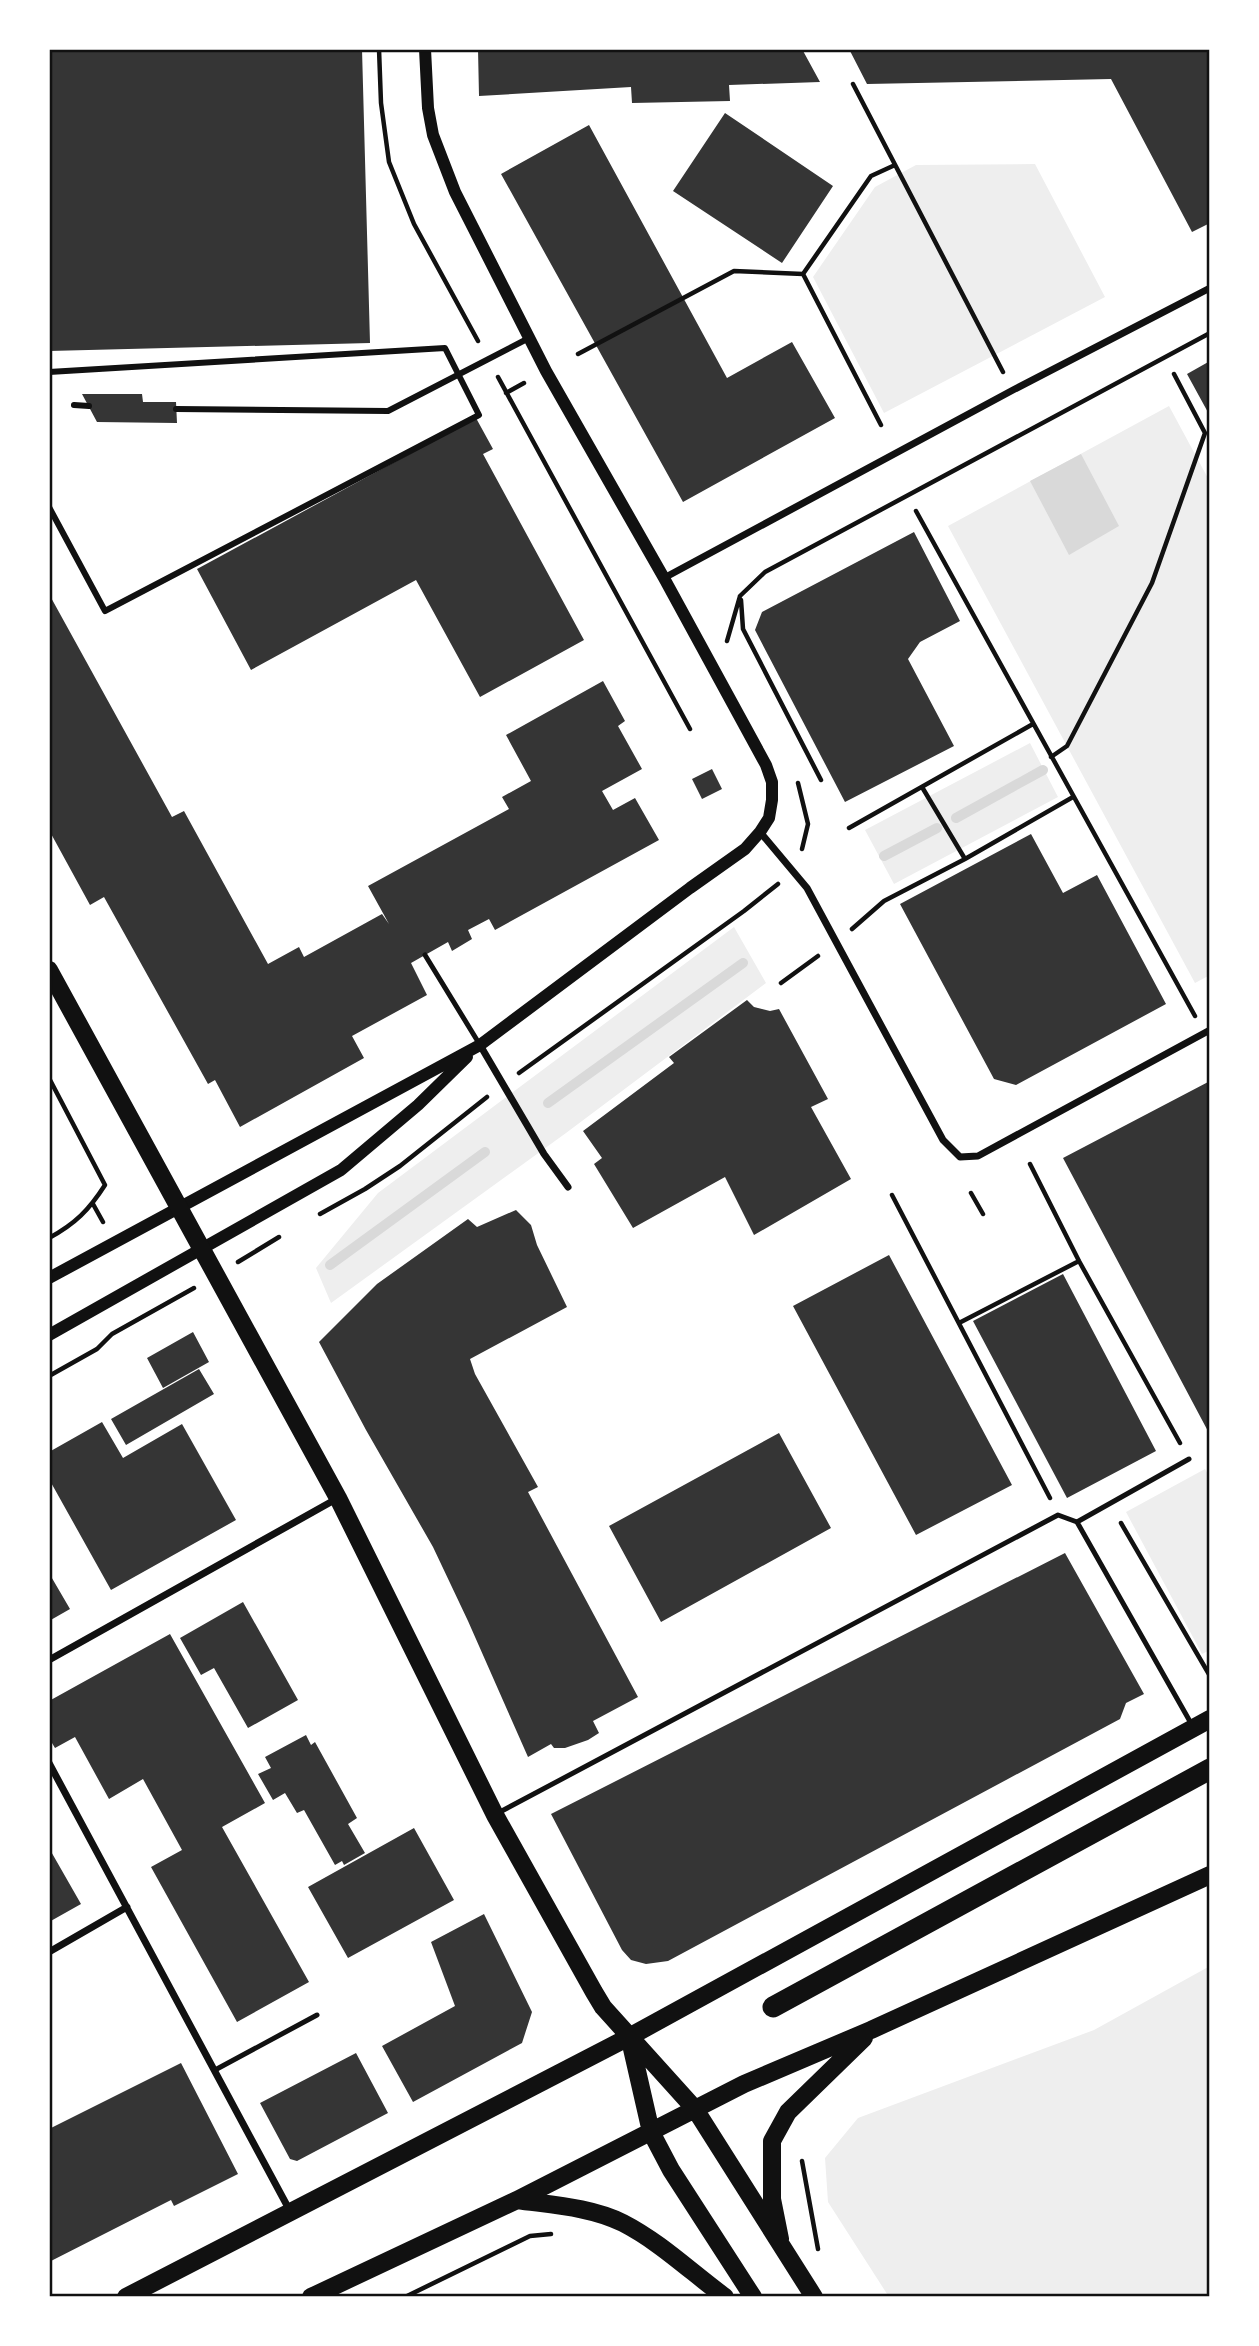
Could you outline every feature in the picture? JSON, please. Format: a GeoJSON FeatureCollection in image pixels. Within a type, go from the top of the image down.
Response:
{"type":"FeatureCollection","features":[{"type":"Feature","properties":{"kind":"highway"},"geometry":{"type":"LineString","coordinates":[[773,2007],[1210,1769]]}},
{"type":"Feature","properties":{"kind":"main road"},"geometry":{"type":"LineString","coordinates":[[49,970],[338,1498],[495,1815],[603,2007],[695,2109],[814,2297]]}},
{"type":"Feature","properties":{"kind":"main road"},"geometry":{"type":"LineString","coordinates":[[126,2297],[629,2037],[1210,1719]]}},
{"type":"Feature","properties":{"kind":"main road"},"geometry":{"type":"LineString","coordinates":[[311,2297],[517,2200],[744,2084],[871,2030],[1210,1875]]}},
{"type":"Feature","properties":{"kind":"main road"},"geometry":{"type":"LineString","coordinates":[[783,2251],[772,2199],[772,2141],[788,2112],[871,2030]]}},
{"type":"Feature","properties":{"kind":"main road"},"geometry":{"type":"LineString","coordinates":[[629,2037],[651,2132],[675,2178],[753,2297]]}},
{"type":"Feature","properties":{"kind":"main road"},"geometry":{"type":"LineString","coordinates":[[517,2200],[575,2208],[622,2222],[656,2243],[724,2297]]}},
{"type":"Feature","properties":{"kind":"street"},"geometry":{"type":"LineString","coordinates":[[49,1335],[341,1170],[418,1105],[480,1045],[690,888],[729,863],[745,849],[769,818],[772,782],[766,765],[529,338],[442,163],[428,108],[425,49]]}},
{"type":"Feature","properties":{"kind":"street"},"geometry":{"type":"LineString","coordinates":[[664,578],[1013,390],[1210,288]]}},
{"type":"Feature","properties":{"kind":"street"},"geometry":{"type":"LineString","coordinates":[[176,409],[388,411],[529,338]]}},
{"type":"Feature","properties":{"kind":"street"},"geometry":{"type":"LineString","coordinates":[[49,372],[445,348],[479,415],[105,611],[49,507]]}},
{"type":"Feature","properties":{"kind":"street"},"geometry":{"type":"LineString","coordinates":[[74,405],[89,406]]}},
{"type":"Feature","properties":{"kind":"street"},"geometry":{"type":"LineString","coordinates":[[760,832],[807,888],[943,1140],[960,1157],[978,1156],[1207,1032]]}},
{"type":"Feature","properties":{"kind":"street"},"geometry":{"type":"LineString","coordinates":[[480,1045],[544,1154],[568,1186]]}},
{"type":"Feature","properties":{"kind":"street"},"geometry":{"type":"LineString","coordinates":[[49,1278],[480,1045]]}},
{"type":"Feature","properties":{"kind":"street"},"geometry":{"type":"LineString","coordinates":[[49,1660],[338,1498]]}},
{"type":"Feature","properties":{"kind":"street"},"geometry":{"type":"LineString","coordinates":[[49,1763],[291,2211]]}},
{"type":"Feature","properties":{"kind":"street"},"geometry":{"type":"LineString","coordinates":[[49,1952],[127,1907]]}},
{"type":"Feature","properties":{"kind":"lane"},"geometry":{"type":"LineString","coordinates":[[425,955],[480,1045]]}},
{"type":"Feature","properties":{"kind":"lane"},"geometry":{"type":"LineString","coordinates":[[1077,1522],[1189,1459]]}},
{"type":"Feature","properties":{"kind":"lane"},"geometry":{"type":"LineString","coordinates":[[495,1815],[1058,1515],[1077,1522],[1193,1728]]}},
{"type":"Feature","properties":{"kind":"lane"},"geometry":{"type":"LineString","coordinates":[[215,2070],[317,2015]]}},
{"type":"Feature","properties":{"kind":"path"},"geometry":{"type":"LineString","coordinates":[[379,49],[381,103],[389,162],[414,224],[690,729]]}},
{"type":"Feature","properties":{"kind":"path"},"geometry":{"type":"LineString","coordinates":[[853,84],[1004,374]]}},
{"type":"Feature","properties":{"kind":"path"},"geometry":{"type":"LineString","coordinates":[[803,274],[872,176],[895,165]]}},
{"type":"Feature","properties":{"kind":"path"},"geometry":{"type":"LineString","coordinates":[[578,354],[734,271],[803,274]]}},
{"type":"Feature","properties":{"kind":"path"},"geometry":{"type":"LineString","coordinates":[[803,274],[881,425]]}},
{"type":"Feature","properties":{"kind":"path"},"geometry":{"type":"LineString","coordinates":[[821,780],[743,629],[740,596],[765,572],[1210,332]]}},
{"type":"Feature","properties":{"kind":"path"},"geometry":{"type":"LineString","coordinates":[[1174,374],[1210,442]]}},
{"type":"Feature","properties":{"kind":"path"},"geometry":{"type":"LineString","coordinates":[[1051,757],[1068,746],[1152,583],[1205,433]]}},
{"type":"Feature","properties":{"kind":"path"},"geometry":{"type":"LineString","coordinates":[[916,511],[1073,797],[1207,1032]]}},
{"type":"Feature","properties":{"kind":"path"},"geometry":{"type":"LineString","coordinates":[[849,828],[1033,724]]}},
{"type":"Feature","properties":{"kind":"path"},"geometry":{"type":"LineString","coordinates":[[922,787],[965,859]]}},
{"type":"Feature","properties":{"kind":"path"},"geometry":{"type":"LineString","coordinates":[[780,982],[837,943],[884,901],[965,859],[1073,797]]}},
{"type":"Feature","properties":{"kind":"path"},"geometry":{"type":"LineString","coordinates":[[49,1078],[105,1185],[93,1204],[71,1227],[49,1238]]}},
{"type":"Feature","properties":{"kind":"path"},"geometry":{"type":"LineString","coordinates":[[1030,1164],[1079,1261],[1189,1459]]}},
{"type":"Feature","properties":{"kind":"path"},"geometry":{"type":"LineString","coordinates":[[971,1194],[983,1214]]}},
{"type":"Feature","properties":{"kind":"path"},"geometry":{"type":"LineString","coordinates":[[892,1195],[1058,1515]]}},
{"type":"Feature","properties":{"kind":"path"},"geometry":{"type":"LineString","coordinates":[[960,1322],[1079,1261]]}},
{"type":"Feature","properties":{"kind":"path"},"geometry":{"type":"LineString","coordinates":[[49,1376],[97,1349],[112,1334],[216,1275]]}},
{"type":"Feature","properties":{"kind":"path"},"geometry":{"type":"LineString","coordinates":[[1121,1523],[1210,1676]]}},
{"type":"Feature","properties":{"kind":"path"},"geometry":{"type":"LineString","coordinates":[[801,2157],[818,2253]]}},
{"type":"Feature","properties":{"kind":"path"},"geometry":{"type":"LineString","coordinates":[[405,2297],[530,2236],[556,2234]]}},
{"type":"Feature","properties":{"kind":"shaded area"},"geometry":{"type":"Polygon","coordinates":[[[1035,164],[1105,297],[884,413],[813,277],[875,187],[916,165],[1035,164]]]}},
{"type":"Feature","properties":{"kind":"shaded area"},"geometry":{"type":"Polygon","coordinates":[[[1169,406],[1210,482],[1210,975],[1195,983],[948,526],[1169,406]]]}},
{"type":"Feature","properties":{"kind":"shaded area"},"geometry":{"type":"Polygon","coordinates":[[[1081,454],[1119,526],[1069,555],[1030,481],[1081,454]]]}},
{"type":"Feature","properties":{"kind":"shaded area"},"geometry":{"type":"Polygon","coordinates":[[[1030,743],[1058,797],[894,884],[865,830],[1030,743]]]}},
{"type":"Feature","properties":{"kind":"shaded area"},"geometry":{"type":"Polygon","coordinates":[[[734,927],[766,983],[566,1133],[331,1303],[316,1268],[378,1193],[734,927]]]}},
{"type":"Feature","properties":{"kind":"shaded area"},"geometry":{"type":"Polygon","coordinates":[[[1205,1469],[1210,1478],[1210,1650],[1202,1654],[1126,1512],[1205,1469]]]}},
{"type":"Feature","properties":{"kind":"shaded area"},"geometry":{"type":"Polygon","coordinates":[[[1210,1966],[1210,2297],[889,2297],[828,2202],[825,2158],[858,2118],[1094,2030],[1210,1966]]]}},
{"type":"Feature","properties":{"kind":"building"},"geometry":{"type":"Polygon","coordinates":[[[49,49],[362,49],[370,343],[49,351],[49,49]]]}},
{"type":"Feature","properties":{"kind":"building"},"geometry":{"type":"Polygon","coordinates":[[[478,49],[802,49],[820,82],[729,85],[730,101],[632,103],[631,87],[479,96],[478,49]]]}},
{"type":"Feature","properties":{"kind":"building"},"geometry":{"type":"Polygon","coordinates":[[[849,49],[1210,49],[1210,223],[1192,232],[1111,79],[867,84],[849,49]]]}},
{"type":"Feature","properties":{"kind":"building"},"geometry":{"type":"Polygon","coordinates":[[[725,113],[833,186],[782,263],[673,191],[725,113]]]}},
{"type":"Feature","properties":{"kind":"building"},"geometry":{"type":"Polygon","coordinates":[[[589,125],[727,378],[792,342],[835,418],[683,502],[501,174],[589,125]]]}},
{"type":"Feature","properties":{"kind":"building"},"geometry":{"type":"Polygon","coordinates":[[[1210,361],[1210,416],[1187,374],[1210,361]]]}},
{"type":"Feature","properties":{"kind":"building"},"geometry":{"type":"Polygon","coordinates":[[[82,394],[142,394],[143,402],[176,402],[177,423],[97,422],[82,394]]]}},
{"type":"Feature","properties":{"kind":"building"},"geometry":{"type":"Polygon","coordinates":[[[476,418],[493,449],[483,454],[584,640],[480,697],[416,580],[251,670],[197,569],[476,418]]]}},
{"type":"Feature","properties":{"kind":"building"},"geometry":{"type":"Polygon","coordinates":[[[914,532],[960,621],[920,642],[908,659],[954,746],[845,802],[755,630],[762,612],[914,532]]]}},
{"type":"Feature","properties":{"kind":"building"},"geometry":{"type":"Polygon","coordinates":[[[49,594],[172,817],[184,811],[268,964],[299,947],[304,957],[382,914],[389,924],[368,886],[509,809],[502,797],[531,781],[506,735],[603,681],[625,721],[618,726],[642,769],[602,791],[613,810],[635,798],[659,840],[495,930],[489,919],[468,930],[472,939],[452,951],[448,942],[411,963],[427,995],[352,1036],[364,1058],[240,1127],[215,1080],[208,1084],[104,897],[90,905],[49,830],[49,594]]]}},
{"type":"Feature","properties":{"kind":"building"},"geometry":{"type":"Polygon","coordinates":[[[712,769],[722,789],[702,799],[692,779],[712,769]]]}},
{"type":"Feature","properties":{"kind":"building"},"geometry":{"type":"Polygon","coordinates":[[[1031,834],[1063,893],[1097,875],[1166,1004],[1016,1085],[994,1079],[900,904],[1031,834]]]}},
{"type":"Feature","properties":{"kind":"building"},"geometry":{"type":"Polygon","coordinates":[[[747,1000],[754,1007],[770,1011],[779,1009],[828,1099],[811,1107],[851,1179],[754,1235],[725,1177],[633,1228],[594,1164],[602,1158],[583,1131],[674,1063],[669,1057],[747,1000]]]}},
{"type":"Feature","properties":{"kind":"building"},"geometry":{"type":"Polygon","coordinates":[[[1210,1081],[1210,1435],[1063,1158],[1210,1081]]]}},
{"type":"Feature","properties":{"kind":"building"},"geometry":{"type":"Polygon","coordinates":[[[516,1210],[531,1225],[537,1245],[567,1307],[470,1359],[475,1374],[538,1487],[528,1492],[638,1697],[593,1721],[599,1733],[588,1740],[565,1748],[554,1748],[551,1744],[528,1757],[433,1547],[319,1342],[377,1284],[468,1219],[477,1227],[516,1210]]]}},
{"type":"Feature","properties":{"kind":"building"},"geometry":{"type":"Polygon","coordinates":[[[889,1255],[1012,1485],[916,1535],[793,1306],[889,1255]]]}},
{"type":"Feature","properties":{"kind":"building"},"geometry":{"type":"Polygon","coordinates":[[[1063,1274],[1156,1451],[1067,1498],[973,1321],[1063,1274]]]}},
{"type":"Feature","properties":{"kind":"building"},"geometry":{"type":"Polygon","coordinates":[[[193,1332],[209,1362],[163,1388],[147,1358],[193,1332]]]}},
{"type":"Feature","properties":{"kind":"building"},"geometry":{"type":"Polygon","coordinates":[[[199,1369],[214,1394],[126,1445],[111,1419],[199,1369]]]}},
{"type":"Feature","properties":{"kind":"building"},"geometry":{"type":"Polygon","coordinates":[[[102,1422],[123,1458],[182,1424],[236,1520],[111,1590],[49,1479],[49,1452],[102,1422]]]}},
{"type":"Feature","properties":{"kind":"building"},"geometry":{"type":"Polygon","coordinates":[[[779,1433],[831,1528],[661,1622],[609,1526],[779,1433]]]}},
{"type":"Feature","properties":{"kind":"building"},"geometry":{"type":"Polygon","coordinates":[[[1065,1553],[1144,1694],[1126,1703],[1120,1719],[668,1961],[646,1964],[631,1960],[622,1950],[551,1814],[1065,1553]]]}},
{"type":"Feature","properties":{"kind":"building"},"geometry":{"type":"Polygon","coordinates":[[[49,1573],[70,1609],[49,1621],[49,1573]]]}},
{"type":"Feature","properties":{"kind":"building"},"geometry":{"type":"Polygon","coordinates":[[[243,1602],[298,1700],[248,1728],[214,1668],[201,1675],[180,1638],[243,1602]]]}},
{"type":"Feature","properties":{"kind":"building"},"geometry":{"type":"Polygon","coordinates":[[[170,1634],[265,1803],[222,1827],[309,1982],[237,2022],[151,1867],[182,1850],[143,1779],[109,1799],[75,1737],[55,1748],[49,1738],[49,1701],[170,1634]]]}},
{"type":"Feature","properties":{"kind":"building"},"geometry":{"type":"Polygon","coordinates":[[[306,1735],[311,1745],[315,1742],[357,1818],[348,1824],[365,1853],[344,1865],[342,1861],[335,1865],[304,1810],[297,1813],[285,1793],[273,1800],[258,1774],[271,1768],[265,1757],[306,1735]]]}},
{"type":"Feature","properties":{"kind":"building"},"geometry":{"type":"Polygon","coordinates":[[[414,1828],[454,1900],[348,1958],[308,1887],[414,1828]]]}},
{"type":"Feature","properties":{"kind":"building"},"geometry":{"type":"Polygon","coordinates":[[[49,1848],[81,1904],[49,1922],[49,1848]]]}},
{"type":"Feature","properties":{"kind":"building"},"geometry":{"type":"Polygon","coordinates":[[[484,1914],[532,2012],[522,2043],[413,2102],[382,2046],[455,2006],[431,1942],[484,1914]]]}},
{"type":"Feature","properties":{"kind":"building"},"geometry":{"type":"Polygon","coordinates":[[[356,2053],[388,2113],[297,2161],[290,2159],[260,2103],[356,2053]]]}},
{"type":"Feature","properties":{"kind":"building"},"geometry":{"type":"Polygon","coordinates":[[[181,2063],[238,2174],[174,2206],[171,2200],[49,2262],[49,2129],[181,2063]]]}},
{"type":"Feature","properties":{"kind":"waterway"},"geometry":{"type":"LineString","coordinates":[[956,818],[1043,770]]}},
{"type":"Feature","properties":{"kind":"waterway"},"geometry":{"type":"LineString","coordinates":[[884,856],[937,828]]}},
{"type":"Feature","properties":{"kind":"waterway"},"geometry":{"type":"LineString","coordinates":[[548,1103],[743,963]]}},
{"type":"Feature","properties":{"kind":"waterway"},"geometry":{"type":"LineString","coordinates":[[330,1265],[485,1152]]}}]}
